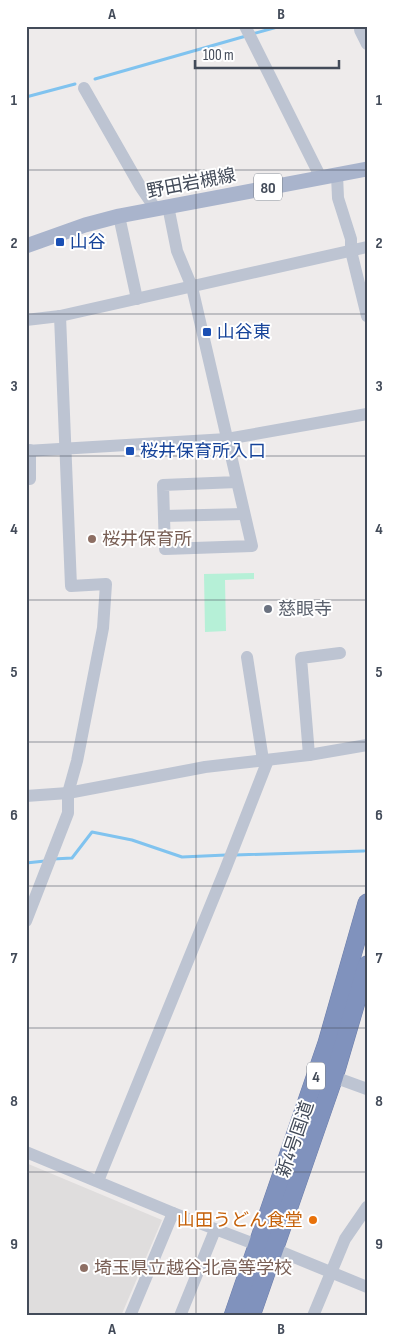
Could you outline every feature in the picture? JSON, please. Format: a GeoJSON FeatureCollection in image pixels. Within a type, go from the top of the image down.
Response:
{"type":"FeatureCollection","features":[{"type":"Feature","properties":{"kind":"highway","name":"新4号国道"},"geometry":{"type":"LineString","coordinates":[[233,1316],[327,1043],[367,903]]}},
{"type":"Feature","properties":{"kind":"highway","name":"新4号国道"},"geometry":{"type":"LineString","coordinates":[[251,1316],[334,1077],[367,965]]}},
{"type":"Feature","properties":{"kind":"main road","name":"野田岩槻線"},"geometry":{"type":"LineString","coordinates":[[26,246],[85,225],[119,216],[367,169]]}},
{"type":"Feature","properties":{"kind":"street"},"geometry":{"type":"LineString","coordinates":[[360,30],[367,44]]}},
{"type":"Feature","properties":{"kind":"street"},"geometry":{"type":"LineString","coordinates":[[248,32],[321,178]]}},
{"type":"Feature","properties":{"kind":"street"},"geometry":{"type":"LineString","coordinates":[[84,88],[140,186],[162,207],[192,287],[252,546],[165,549],[163,484],[237,482]]}},
{"type":"Feature","properties":{"kind":"street"},"geometry":{"type":"LineString","coordinates":[[337,175],[338,198],[351,239],[351,251],[367,316]]}},
{"type":"Feature","properties":{"kind":"street"},"geometry":{"type":"LineString","coordinates":[[119,216],[137,299]]}},
{"type":"Feature","properties":{"kind":"street"},"geometry":{"type":"LineString","coordinates":[[26,320],[60,316],[367,247]]}},
{"type":"Feature","properties":{"kind":"street"},"geometry":{"type":"LineString","coordinates":[[26,921],[68,813],[68,793],[77,761],[97,667],[103,628],[106,584],[70,586],[60,316]]}},
{"type":"Feature","properties":{"kind":"street"},"geometry":{"type":"LineString","coordinates":[[26,479],[30,478],[28,450],[227,439],[367,414]]}},
{"type":"Feature","properties":{"kind":"street"},"geometry":{"type":"LineString","coordinates":[[164,516],[244,514]]}},
{"type":"Feature","properties":{"kind":"street"},"geometry":{"type":"LineString","coordinates":[[309,755],[301,658],[340,652]]}},
{"type":"Feature","properties":{"kind":"street"},"geometry":{"type":"LineString","coordinates":[[98,1181],[231,855],[266,760],[247,657]]}},
{"type":"Feature","properties":{"kind":"street"},"geometry":{"type":"LineString","coordinates":[[26,796],[48,796],[205,767],[309,755],[367,745]]}},
{"type":"Feature","properties":{"kind":"street"},"geometry":{"type":"LineString","coordinates":[[334,1077],[367,1089]]}},
{"type":"Feature","properties":{"kind":"street"},"geometry":{"type":"LineString","coordinates":[[26,1152],[215,1230],[274,1250],[367,1287]]}},
{"type":"Feature","properties":{"kind":"street"},"geometry":{"type":"LineString","coordinates":[[313,1316],[345,1239],[367,1207]]}},
{"type":"Feature","properties":{"kind":"street"},"geometry":{"type":"LineString","coordinates":[[132,1315],[173,1213]]}},
{"type":"Feature","properties":{"kind":"street"},"geometry":{"type":"LineString","coordinates":[[180,1316],[215,1230]]}},
{"type":"Feature","properties":{"kind":"shaded area","name":"埼玉県立越谷北高等学校"},"geometry":{"type":"Polygon","coordinates":[[[26,1163],[162,1220],[121,1316],[26,1316],[26,1163]]]}},
{"type":"Feature","properties":{"kind":"green space"},"geometry":{"type":"Polygon","coordinates":[[[254,573],[254,579],[225,580],[226,631],[205,632],[204,574],[254,573]]]}},
{"type":"Feature","properties":{"kind":"waterway"},"geometry":{"type":"LineString","coordinates":[[252,34],[281,26]]}},
{"type":"Feature","properties":{"kind":"waterway"},"geometry":{"type":"LineString","coordinates":[[95,79],[246,36]]}},
{"type":"Feature","properties":{"kind":"waterway"},"geometry":{"type":"LineString","coordinates":[[26,97],[75,84]]}},
{"type":"Feature","properties":{"kind":"waterway"},"geometry":{"type":"LineString","coordinates":[[53,859],[72,858],[92,832],[132,840],[182,857],[226,855]]}},
{"type":"Feature","properties":{"kind":"waterway"},"geometry":{"type":"LineString","coordinates":[[235,855],[364,851]]}},
{"type":"Feature","properties":{"kind":"waterway"},"geometry":{"type":"LineString","coordinates":[[26,863],[45,861]]}},
{"type":"Feature","properties":{"kind":"place","name":"山谷"},"geometry":{"type":"Point","coordinates":[60,242]}},
{"type":"Feature","properties":{"kind":"place","name":"山谷東"},"geometry":{"type":"Point","coordinates":[207,332]}},
{"type":"Feature","properties":{"kind":"place","name":"桜井保育所入口"},"geometry":{"type":"Point","coordinates":[130,451]}},
{"type":"Feature","properties":{"kind":"place","name":"桜井保育所"},"geometry":{"type":"Point","coordinates":[92,539]}},
{"type":"Feature","properties":{"kind":"place","name":"慈眼寺"},"geometry":{"type":"Point","coordinates":[268,609]}},
{"type":"Feature","properties":{"kind":"place","name":"山田うどん食堂"},"geometry":{"type":"Point","coordinates":[313,1220]}},
{"type":"Feature","properties":{"kind":"place","name":"埼玉県立越谷北高等学校"},"geometry":{"type":"Point","coordinates":[84,1268]}}]}
